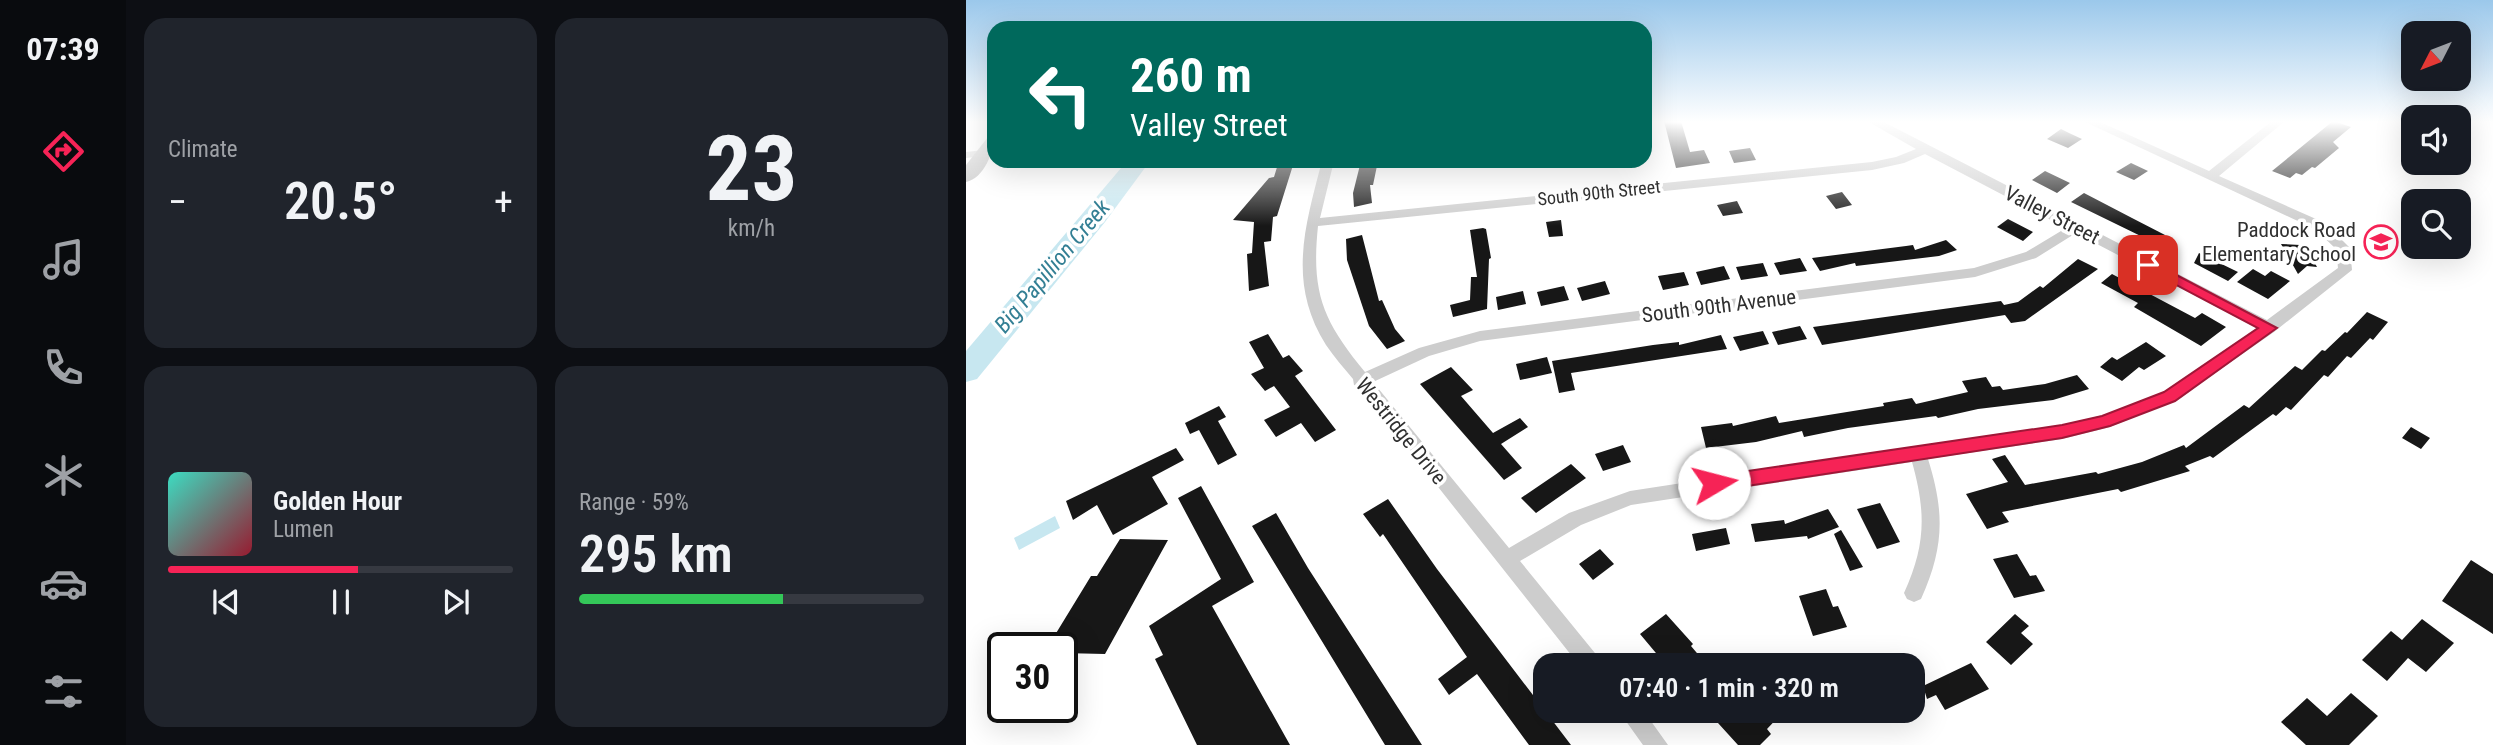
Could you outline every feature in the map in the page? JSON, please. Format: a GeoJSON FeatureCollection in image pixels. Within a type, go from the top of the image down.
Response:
{"type":"FeatureCollection","features":[{"type":"Feature","properties":{"kind":"main road"},"geometry":{"type":"LineString","coordinates":[[966,177],[982,156]]}},
{"type":"Feature","properties":{"kind":"street","name":"South 90th Street"},"geometry":{"type":"LineString","coordinates":[[1312,223],[1872,166],[1910,156]]}},
{"type":"Feature","properties":{"kind":"street","name":"Valley Street"},"geometry":{"type":"LineString","coordinates":[[1939,156],[2269,328]]}},
{"type":"Feature","properties":{"kind":"street"},"geometry":{"type":"LineString","coordinates":[[1506,560],[1575,519],[1630,498],[2062,432],[2104,422],[2170,396],[2269,328],[2345,270],[2343,248],[2320,226],[2166,156]]}},
{"type":"Feature","properties":{"kind":"street"},"geometry":{"type":"LineString","coordinates":[[2211,176],[2236,156]]}},
{"type":"Feature","properties":{"kind":"street","name":"Westridge Drive"},"geometry":{"type":"LineString","coordinates":[[1326,168],[1312,223],[1308,257],[1312,299],[1332,342],[1360,381],[1582,653]]}},
{"type":"Feature","properties":{"kind":"street","name":"South 90th Avenue"},"geometry":{"type":"LineString","coordinates":[[1360,381],[1424,352],[1480,336],[1975,272],[2031,255],[2076,227]]}},
{"type":"Feature","properties":{"kind":"street"},"geometry":{"type":"LineString","coordinates":[[1914,593],[1924,575],[1933,536],[1929,490],[1917,454]]}},
{"type":"Feature","properties":{"kind":"street"},"geometry":{"type":"LineString","coordinates":[[1639,723],[1657,745]]}},
{"type":"Feature","properties":{"kind":"water"},"geometry":{"type":"Polygon","coordinates":[[[1055,516],[1060,528],[1019,550],[1014,538],[1055,516]]]}},
{"type":"Feature","properties":{"kind":"building"},"geometry":{"type":"Polygon","coordinates":[[[1673,156],[1707,156],[1710,163],[1676,168],[1673,156]]]}},
{"type":"Feature","properties":{"kind":"building"},"geometry":{"type":"Polygon","coordinates":[[[1731,156],[1754,156],[1756,160],[1734,163],[1731,156]]]}},
{"type":"Feature","properties":{"kind":"building"},"geometry":{"type":"Polygon","coordinates":[[[2291,156],[2330,156],[2302,175],[2296,173],[2290,178],[2272,171],[2291,156]]]}},
{"type":"Feature","properties":{"kind":"building"},"geometry":{"type":"Polygon","coordinates":[[[2131,163],[2148,171],[2134,180],[2116,172],[2131,163]]]}},
{"type":"Feature","properties":{"kind":"building"},"geometry":{"type":"Polygon","coordinates":[[[1277,168],[1292,168],[1277,216],[1273,217],[1271,241],[1264,242],[1269,286],[1249,291],[1247,254],[1252,253],[1254,222],[1233,220],[1269,178],[1274,177],[1277,168]]]}},
{"type":"Feature","properties":{"kind":"building"},"geometry":{"type":"Polygon","coordinates":[[[1359,168],[1377,168],[1373,185],[1370,185],[1372,203],[1354,207],[1353,193],[1359,168]]]}},
{"type":"Feature","properties":{"kind":"building"},"geometry":{"type":"Polygon","coordinates":[[[2045,171],[2070,183],[2057,193],[2032,180],[2045,171]]]}},
{"type":"Feature","properties":{"kind":"building"},"geometry":{"type":"Polygon","coordinates":[[[1842,192],[1852,205],[1836,209],[1826,196],[1842,192]]]}},
{"type":"Feature","properties":{"kind":"building"},"geometry":{"type":"Polygon","coordinates":[[[2084,193],[2165,235],[2155,243],[2071,202],[2084,193]]]}},
{"type":"Feature","properties":{"kind":"building"},"geometry":{"type":"Polygon","coordinates":[[[1737,201],[1743,213],[1723,216],[1717,205],[1737,201]]]}},
{"type":"Feature","properties":{"kind":"building"},"geometry":{"type":"Polygon","coordinates":[[[2008,219],[2033,232],[2023,241],[1997,227],[2008,219]]]}},
{"type":"Feature","properties":{"kind":"building"},"geometry":{"type":"Polygon","coordinates":[[[1561,220],[1563,236],[1549,237],[1546,222],[1561,220]]]}},
{"type":"Feature","properties":{"kind":"building"},"geometry":{"type":"Polygon","coordinates":[[[1486,229],[1491,258],[1487,309],[1453,317],[1450,305],[1470,300],[1471,277],[1477,277],[1470,230],[1486,229]]]}},
{"type":"Feature","properties":{"kind":"building"},"geometry":{"type":"Polygon","coordinates":[[[1362,235],[1379,301],[1382,300],[1395,329],[1405,341],[1387,349],[1369,326],[1347,260],[1346,239],[1362,235]]]}},
{"type":"Feature","properties":{"kind":"building"},"geometry":{"type":"Polygon","coordinates":[[[1946,240],[1957,250],[1939,256],[1856,266],[1855,263],[1820,271],[1812,258],[1913,245],[1915,250],[1946,240]]]}},
{"type":"Feature","properties":{"kind":"building"},"geometry":{"type":"Polygon","coordinates":[[[2281,244],[2300,245],[2307,249],[2317,267],[2307,266],[2298,274],[2281,244]]]}},
{"type":"Feature","properties":{"kind":"building"},"geometry":{"type":"Polygon","coordinates":[[[2199,253],[2238,272],[2228,281],[2194,263],[2199,253]]]}},
{"type":"Feature","properties":{"kind":"building"},"geometry":{"type":"Polygon","coordinates":[[[1800,258],[1807,271],[1780,275],[1774,263],[1800,258]]]}},
{"type":"Feature","properties":{"kind":"building"},"geometry":{"type":"Polygon","coordinates":[[[2078,259],[2098,269],[2025,321],[2011,323],[2005,315],[1822,345],[1813,327],[2001,301],[2004,305],[2018,302],[2040,286],[2043,288],[2078,259]]]}},
{"type":"Feature","properties":{"kind":"building"},"geometry":{"type":"Polygon","coordinates":[[[1763,263],[1768,276],[1741,280],[1736,267],[1763,263]]]}},
{"type":"Feature","properties":{"kind":"building"},"geometry":{"type":"Polygon","coordinates":[[[1724,266],[1730,279],[1701,285],[1696,272],[1724,266]]]}},
{"type":"Feature","properties":{"kind":"building"},"geometry":{"type":"Polygon","coordinates":[[[2253,269],[2265,276],[2271,271],[2290,281],[2268,299],[2237,282],[2253,269]]]}},
{"type":"Feature","properties":{"kind":"building"},"geometry":{"type":"Polygon","coordinates":[[[1684,272],[1689,285],[1663,290],[1658,276],[1684,272]]]}},
{"type":"Feature","properties":{"kind":"building"},"geometry":{"type":"Polygon","coordinates":[[[2112,274],[2195,318],[2202,313],[2226,327],[2201,346],[2134,307],[2138,303],[2101,283],[2112,274]]]}},
{"type":"Feature","properties":{"kind":"building"},"geometry":{"type":"Polygon","coordinates":[[[1605,281],[1610,294],[1582,301],[1577,288],[1605,281]]]}},
{"type":"Feature","properties":{"kind":"building"},"geometry":{"type":"Polygon","coordinates":[[[1564,286],[1569,300],[1541,306],[1537,292],[1564,286]]]}},
{"type":"Feature","properties":{"kind":"building"},"geometry":{"type":"Polygon","coordinates":[[[1523,291],[1526,304],[1498,310],[1496,297],[1523,291]]]}},
{"type":"Feature","properties":{"kind":"building"},"geometry":{"type":"Polygon","coordinates":[[[2367,312],[2388,322],[2373,340],[2370,338],[2351,358],[2347,356],[2328,377],[2324,375],[2291,410],[2286,407],[2276,416],[2273,414],[2213,458],[2210,456],[2185,466],[2190,471],[2121,492],[2118,489],[2002,512],[2009,522],[1987,529],[1966,494],[2008,482],[1992,459],[2005,455],[2025,485],[2096,472],[2098,474],[2142,462],[2184,445],[2186,448],[2244,405],[2249,408],[2295,366],[2302,370],[2322,350],[2325,351],[2347,333],[2367,312]]]}},
{"type":"Feature","properties":{"kind":"building"},"geometry":{"type":"Polygon","coordinates":[[[1800,326],[1807,339],[1778,345],[1772,332],[1800,326]]]}},
{"type":"Feature","properties":{"kind":"building"},"geometry":{"type":"Polygon","coordinates":[[[1763,331],[1769,344],[1740,351],[1733,337],[1763,331]]]}},
{"type":"Feature","properties":{"kind":"building"},"geometry":{"type":"Polygon","coordinates":[[[1268,334],[1283,358],[1289,355],[1303,371],[1295,376],[1336,430],[1315,442],[1301,423],[1276,437],[1264,420],[1290,407],[1274,386],[1265,391],[1251,374],[1264,368],[1249,342],[1268,334]]]}},
{"type":"Feature","properties":{"kind":"building"},"geometry":{"type":"Polygon","coordinates":[[[1721,335],[1727,349],[1571,373],[1575,390],[1559,393],[1552,361],[1653,345],[1679,342],[1679,345],[1721,335]]]}},
{"type":"Feature","properties":{"kind":"building"},"geometry":{"type":"Polygon","coordinates":[[[2146,342],[2166,356],[2144,370],[2139,367],[2122,381],[2100,367],[2112,357],[2117,360],[2146,342]]]}},
{"type":"Feature","properties":{"kind":"building"},"geometry":{"type":"Polygon","coordinates":[[[1547,357],[1552,373],[1520,380],[1516,364],[1547,357]]]}},
{"type":"Feature","properties":{"kind":"building"},"geometry":{"type":"Polygon","coordinates":[[[1451,367],[1473,390],[1461,396],[1493,433],[1520,418],[1528,427],[1501,444],[1522,468],[1504,480],[1420,384],[1451,367]]]}},
{"type":"Feature","properties":{"kind":"building"},"geometry":{"type":"Polygon","coordinates":[[[2077,375],[2089,389],[2053,400],[1978,409],[1938,418],[1936,416],[1848,428],[1804,437],[1802,431],[1756,442],[1706,448],[1701,427],[1732,423],[1733,426],[1776,416],[1779,423],[1884,406],[1883,403],[1912,398],[1916,404],[1968,392],[1962,381],[1986,377],[1992,387],[2000,386],[2003,390],[2045,384],[2077,375]]]}},
{"type":"Feature","properties":{"kind":"building"},"geometry":{"type":"Polygon","coordinates":[[[1219,406],[1226,417],[1218,421],[1237,455],[1218,465],[1199,430],[1190,434],[1185,423],[1219,406]]]}},
{"type":"Feature","properties":{"kind":"building"},"geometry":{"type":"Polygon","coordinates":[[[2411,427],[2430,438],[2421,449],[2402,438],[2411,427]]]}},
{"type":"Feature","properties":{"kind":"building"},"geometry":{"type":"Polygon","coordinates":[[[1623,445],[1631,462],[1603,471],[1595,454],[1623,445]]]}},
{"type":"Feature","properties":{"kind":"building"},"geometry":{"type":"Polygon","coordinates":[[[1176,448],[1184,460],[1152,477],[1168,504],[1113,535],[1097,505],[1073,520],[1066,501],[1176,448]]]}},
{"type":"Feature","properties":{"kind":"building"},"geometry":{"type":"Polygon","coordinates":[[[1571,464],[1586,478],[1536,513],[1521,498],[1571,464]]]}},
{"type":"Feature","properties":{"kind":"building"},"geometry":{"type":"Polygon","coordinates":[[[1201,486],[1254,582],[1212,606],[1290,745],[1197,745],[1155,659],[1163,655],[1149,626],[1221,579],[1178,498],[1201,486]]]}},
{"type":"Feature","properties":{"kind":"building"},"geometry":{"type":"Polygon","coordinates":[[[1388,499],[1437,569],[1533,695],[1533,723],[1554,723],[1571,745],[1529,745],[1477,674],[1449,695],[1438,679],[1467,657],[1383,534],[1380,537],[1363,514],[1388,499]]]}},
{"type":"Feature","properties":{"kind":"building"},"geometry":{"type":"Polygon","coordinates":[[[1880,503],[1900,542],[1877,549],[1857,509],[1880,503]]]}},
{"type":"Feature","properties":{"kind":"building"},"geometry":{"type":"Polygon","coordinates":[[[1828,509],[1839,527],[1808,539],[1807,536],[1755,542],[1751,524],[1784,520],[1785,524],[1828,509]]]}},
{"type":"Feature","properties":{"kind":"building"},"geometry":{"type":"Polygon","coordinates":[[[1276,513],[1308,568],[1422,745],[1385,745],[1252,526],[1276,513]]]}},
{"type":"Feature","properties":{"kind":"building"},"geometry":{"type":"Polygon","coordinates":[[[1726,528],[1730,544],[1696,551],[1692,534],[1726,528]]]}},
{"type":"Feature","properties":{"kind":"building"},"geometry":{"type":"Polygon","coordinates":[[[1841,530],[1863,567],[1850,571],[1834,534],[1841,530]]]}},
{"type":"Feature","properties":{"kind":"building"},"geometry":{"type":"Polygon","coordinates":[[[1120,539],[1168,540],[1105,654],[1078,653],[1078,632],[1057,632],[1091,576],[1097,576],[1120,539]]]}},
{"type":"Feature","properties":{"kind":"building"},"geometry":{"type":"Polygon","coordinates":[[[1600,549],[1614,564],[1593,580],[1579,564],[1600,549]]]}},
{"type":"Feature","properties":{"kind":"building"},"geometry":{"type":"Polygon","coordinates":[[[2017,554],[2030,576],[2036,575],[2045,591],[2014,598],[1993,559],[2017,554]]]}},
{"type":"Feature","properties":{"kind":"building"},"geometry":{"type":"Polygon","coordinates":[[[2471,560],[2493,574],[2493,634],[2442,601],[2471,560]]]}},
{"type":"Feature","properties":{"kind":"building"},"geometry":{"type":"Polygon","coordinates":[[[1826,589],[1833,607],[1838,606],[1847,627],[1813,636],[1799,596],[1826,589]]]}},
{"type":"Feature","properties":{"kind":"building"},"geometry":{"type":"Polygon","coordinates":[[[1666,614],[1693,644],[1691,646],[1697,653],[1656,653],[1640,634],[1666,614]]]}},
{"type":"Feature","properties":{"kind":"building"},"geometry":{"type":"Polygon","coordinates":[[[2015,614],[2029,626],[2021,633],[2033,644],[2011,665],[1986,642],[2015,614]]]}},
{"type":"Feature","properties":{"kind":"building"},"geometry":{"type":"Polygon","coordinates":[[[2422,619],[2454,643],[2426,672],[2408,658],[2387,681],[2362,660],[2391,631],[2402,640],[2422,619]]]}},
{"type":"Feature","properties":{"kind":"building"},"geometry":{"type":"Polygon","coordinates":[[[1971,663],[1989,689],[1945,710],[1936,695],[1927,699],[1925,685],[1971,663]]]}},
{"type":"Feature","properties":{"kind":"building"},"geometry":{"type":"Polygon","coordinates":[[[2351,693],[2378,716],[2349,745],[2306,745],[2281,722],[2307,698],[2327,716],[2351,693]]]}},
{"type":"Feature","properties":{"kind":"building"},"geometry":{"type":"Polygon","coordinates":[[[1718,723],[1773,723],[1767,729],[1771,734],[1760,745],[1738,745],[1718,723]]]}},
{"type":"Feature","properties":{"kind":"waterway","name":"Big Papillion Creek"},"geometry":{"type":"LineString","coordinates":[[966,371],[1096,217],[1134,168]]}},
{"type":"Feature","properties":{"kind":"waterway","name":"Big Papillion Creek"},"geometry":{"type":"LineString","coordinates":[[966,360],[978,355]]}},
{"type":"Feature","properties":{"kind":"place","name":"Paddock Road Elementary School"},"geometry":{"type":"Point","coordinates":[2381,242]}},
{"type":"Feature","properties":{"kind":"route"},"geometry":{"type":"LineString","coordinates":[[1714,483],[2062,432],[2104,422],[2170,396],[2269,328],[2148,265]]}}]}
